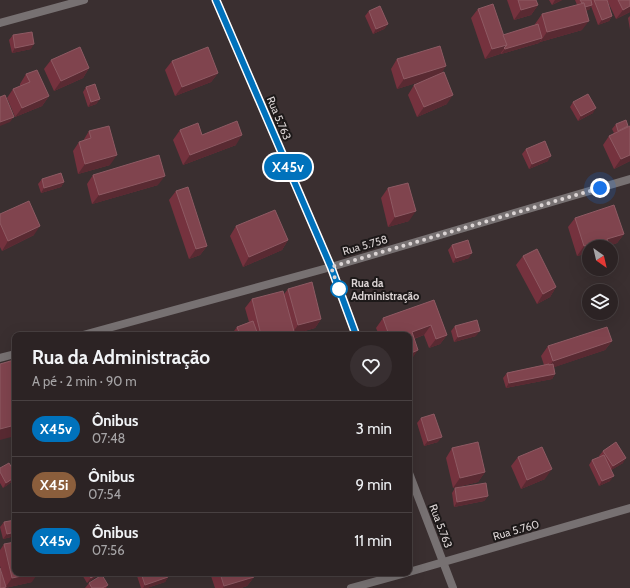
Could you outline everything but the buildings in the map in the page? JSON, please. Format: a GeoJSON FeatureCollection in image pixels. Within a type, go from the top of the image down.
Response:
{"type":"FeatureCollection","features":[{"type":"Feature","properties":{"kind":"street"},"geometry":{"type":"LineString","coordinates":[[0,23],[84,0]]}},
{"type":"Feature","properties":{"kind":"street","name":"Rua 5.763"},"geometry":{"type":"LineString","coordinates":[[216,0],[331,267],[355,332]]}},
{"type":"Feature","properties":{"kind":"street","name":"Rua 5.758"},"geometry":{"type":"LineString","coordinates":[[94,332],[331,267],[630,179]]}},
{"type":"Feature","properties":{"kind":"street"},"geometry":{"type":"LineString","coordinates":[[0,358],[12,355]]}},
{"type":"Feature","properties":{"kind":"street","name":"Rua 5.763"},"geometry":{"type":"LineString","coordinates":[[412,480],[453,588]]}},
{"type":"Feature","properties":{"kind":"street","name":"Rua 5.760"},"geometry":{"type":"LineString","coordinates":[[412,571],[630,508]]}},
{"type":"Feature","properties":{"kind":"street"},"geometry":{"type":"LineString","coordinates":[[351,588],[395,576]]}},
{"type":"Feature","properties":{"kind":"bus line","name":"X45v"},"geometry":{"type":"LineString","coordinates":[[216,0],[331,267],[355,332]]}},
{"type":"Feature","properties":{"kind":"place","name":"Rua da Administração"},"geometry":{"type":"Point","coordinates":[339,289]}},
{"type":"Feature","properties":{"kind":"route"},"geometry":{"type":"LineString","coordinates":[[339,289],[331,267],[600,188]]}}]}
